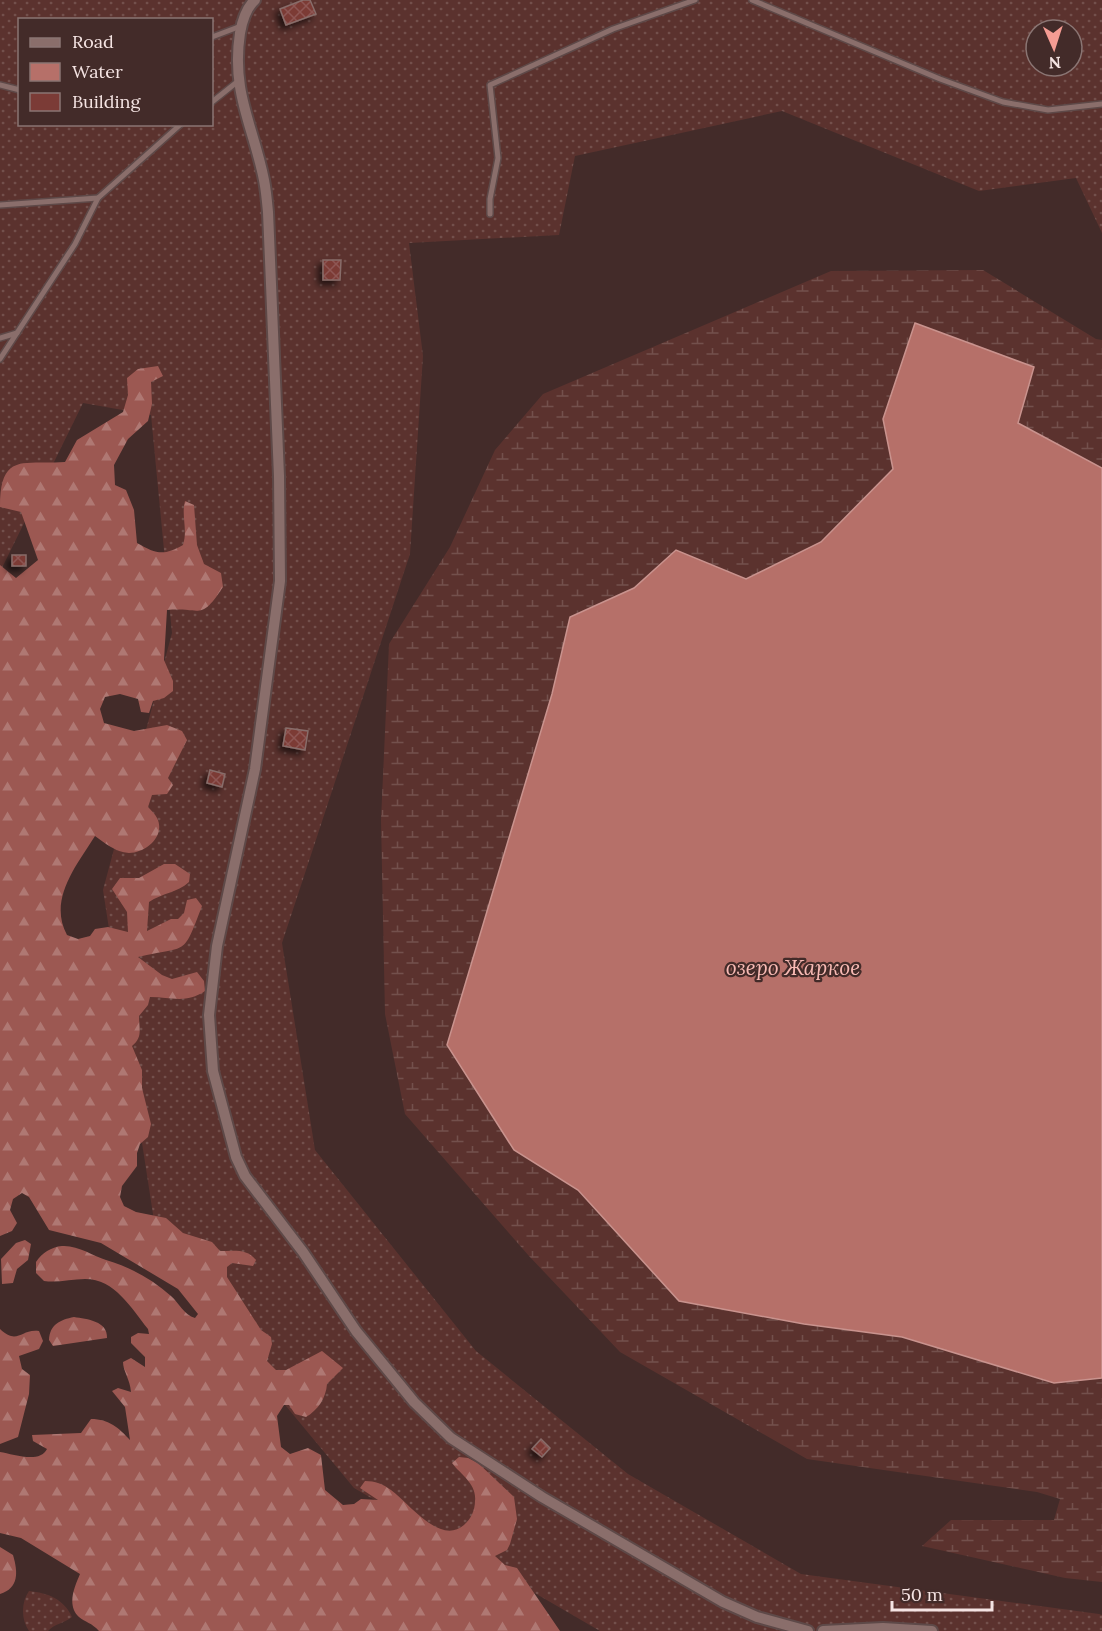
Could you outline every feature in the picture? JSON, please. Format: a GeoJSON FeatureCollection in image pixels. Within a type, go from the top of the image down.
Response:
{"type":"FeatureCollection","features":[{"type":"Feature","properties":{"kind":"street"},"geometry":{"type":"LineString","coordinates":[[255,0],[250,4],[241,26],[237,53],[237,82],[264,180],[268,212],[279,476],[280,581],[252,788],[217,946],[209,1015],[213,1071],[236,1157],[245,1176],[303,1252],[356,1331],[414,1402],[451,1438],[542,1497],[723,1602],[757,1617],[808,1631]]}},
{"type":"Feature","properties":{"kind":"street"},"geometry":{"type":"LineString","coordinates":[[822,1631],[892,1628],[932,1631]]}},
{"type":"Feature","properties":{"kind":"lane"},"geometry":{"type":"LineString","coordinates":[[490,214],[490,199],[498,158],[490,85],[537,61],[613,29],[696,0]]}},
{"type":"Feature","properties":{"kind":"lane"},"geometry":{"type":"LineString","coordinates":[[752,0],[940,79],[1003,102],[1048,110],[1102,104]]}},
{"type":"Feature","properties":{"kind":"lane"},"geometry":{"type":"LineString","coordinates":[[213,37],[241,26]]}},
{"type":"Feature","properties":{"kind":"lane"},"geometry":{"type":"LineString","coordinates":[[213,101],[237,82]]}},
{"type":"Feature","properties":{"kind":"lane"},"geometry":{"type":"LineString","coordinates":[[0,86],[18,90]]}},
{"type":"Feature","properties":{"kind":"lane"},"geometry":{"type":"LineString","coordinates":[[0,359],[75,243],[98,198],[179,126]]}},
{"type":"Feature","properties":{"kind":"lane"},"geometry":{"type":"LineString","coordinates":[[0,205],[98,198]]}},
{"type":"Feature","properties":{"kind":"lane"},"geometry":{"type":"LineString","coordinates":[[0,338],[17,333]]}},
{"type":"Feature","properties":{"kind":"green space"},"geometry":{"type":"Polygon","coordinates":[[[0,0],[1102,0],[1102,233],[1076,178],[979,191],[782,111],[575,156],[559,235],[409,243],[423,356],[410,554],[282,943],[315,1150],[476,1351],[628,1474],[801,1574],[1099,1614],[1102,1615],[1102,1631],[600,1631],[354,1488],[159,1253],[103,890],[172,633],[151,415],[83,403],[0,572],[0,0]]]}},
{"type":"Feature","properties":{"kind":"green space"},"geometry":{"type":"Polygon","coordinates":[[[983,270],[1096,339],[1102,340],[1102,468],[1018,423],[883,419],[893,469],[821,542],[746,579],[676,550],[634,588],[570,617],[552,694],[514,1150],[578,1190],[679,1301],[804,1324],[902,1337],[1054,1383],[1102,1378],[1102,1582],[1065,1578],[922,1546],[951,1520],[1054,1520],[1060,1499],[1037,1492],[807,1459],[620,1352],[529,1256],[405,1114],[385,1014],[381,820],[389,644],[450,547],[495,450],[543,394],[831,271],[983,270]]]}},
{"type":"Feature","properties":{"kind":"green space"},"geometry":{"type":"Polygon","coordinates":[[[158,366],[163,376],[151,382],[152,404],[148,421],[128,439],[114,465],[115,485],[126,490],[134,510],[137,543],[150,550],[165,552],[183,545],[185,501],[194,505],[197,545],[204,564],[221,573],[223,587],[204,609],[167,610],[164,660],[173,681],[173,691],[164,698],[153,701],[149,713],[141,712],[138,699],[120,694],[105,697],[100,709],[104,723],[134,731],[167,725],[182,731],[187,740],[168,778],[173,785],[167,794],[152,795],[148,807],[159,825],[157,837],[148,847],[129,853],[115,849],[95,836],[73,871],[62,896],[61,909],[62,922],[67,935],[78,939],[90,936],[95,929],[108,927],[128,932],[127,912],[112,889],[120,878],[139,878],[164,864],[175,864],[190,874],[189,882],[149,902],[147,931],[171,919],[178,919],[184,913],[187,900],[196,898],[202,906],[196,923],[182,946],[138,957],[162,975],[172,979],[197,972],[204,981],[205,991],[185,999],[150,997],[148,1005],[139,1016],[139,1036],[132,1046],[142,1070],[142,1088],[151,1124],[148,1137],[140,1144],[137,1153],[137,1166],[122,1186],[120,1197],[124,1206],[136,1212],[166,1218],[183,1233],[212,1242],[220,1251],[244,1252],[256,1260],[253,1266],[232,1263],[227,1267],[227,1277],[261,1330],[271,1337],[272,1344],[267,1361],[276,1370],[286,1370],[322,1351],[343,1368],[327,1384],[318,1407],[306,1417],[295,1414],[289,1405],[284,1405],[277,1416],[281,1447],[290,1454],[308,1448],[321,1455],[325,1490],[343,1505],[354,1504],[361,1499],[378,1500],[360,1488],[365,1481],[376,1482],[391,1490],[435,1527],[445,1530],[455,1530],[464,1525],[471,1517],[475,1504],[474,1490],[452,1463],[459,1457],[478,1463],[514,1497],[517,1519],[510,1544],[507,1550],[495,1556],[505,1565],[517,1568],[560,1631],[99,1631],[79,1617],[73,1607],[73,1596],[80,1574],[21,1538],[0,1533],[0,1452],[26,1457],[39,1456],[47,1449],[33,1441],[32,1435],[81,1433],[91,1419],[113,1425],[130,1440],[125,1407],[112,1391],[118,1388],[131,1392],[123,1362],[131,1358],[145,1367],[145,1357],[131,1343],[131,1337],[138,1333],[149,1334],[148,1329],[129,1304],[114,1289],[96,1280],[44,1281],[36,1273],[38,1259],[47,1251],[58,1247],[68,1246],[80,1249],[140,1274],[164,1290],[188,1314],[195,1318],[198,1314],[178,1289],[101,1243],[49,1230],[29,1197],[22,1193],[13,1199],[10,1210],[17,1223],[12,1231],[0,1236],[0,565],[16,578],[38,560],[21,512],[0,507],[1,489],[9,469],[17,465],[65,462],[77,440],[123,412],[128,395],[127,378],[138,369],[158,366]]]}},
{"type":"Feature","properties":{"kind":"green space"},"geometry":{"type":"Polygon","coordinates":[[[25,1240],[31,1244],[28,1260],[17,1269],[13,1283],[2,1284],[1,1259],[16,1243],[25,1240]]]}},
{"type":"Feature","properties":{"kind":"green space"},"geometry":{"type":"Polygon","coordinates":[[[74,1317],[100,1324],[107,1338],[53,1346],[49,1340],[51,1330],[60,1321],[74,1317]]]}},
{"type":"Feature","properties":{"kind":"green space"},"geometry":{"type":"Polygon","coordinates":[[[0,1329],[11,1336],[39,1331],[43,1341],[39,1349],[19,1356],[22,1369],[30,1375],[29,1394],[18,1437],[0,1444],[0,1329]]]}},
{"type":"Feature","properties":{"kind":"green space"},"geometry":{"type":"Polygon","coordinates":[[[0,1547],[13,1555],[16,1573],[11,1588],[0,1594],[0,1547]]]}},
{"type":"Feature","properties":{"kind":"green space"},"geometry":{"type":"Polygon","coordinates":[[[29,1591],[43,1593],[60,1601],[72,1617],[48,1631],[29,1631],[24,1622],[23,1611],[29,1591]]]}},
{"type":"Feature","properties":{"kind":"water","name":"озеро Жаркое"},"geometry":{"type":"Polygon","coordinates":[[[915,323],[1034,367],[1018,423],[1102,468],[1102,1378],[1054,1383],[902,1337],[804,1324],[679,1301],[578,1190],[514,1150],[447,1045],[552,694],[570,617],[634,588],[676,550],[746,579],[821,542],[893,469],[883,419],[915,323]]]}},
{"type":"Feature","properties":{"kind":"building"},"geometry":{"type":"Polygon","coordinates":[[[303,0],[310,0],[316,14],[286,25],[280,9],[303,0]]]}},
{"type":"Feature","properties":{"kind":"building"},"geometry":{"type":"Polygon","coordinates":[[[323,260],[341,260],[340,280],[323,280],[323,260]]]}},
{"type":"Feature","properties":{"kind":"building"},"geometry":{"type":"Polygon","coordinates":[[[12,555],[26,555],[26,566],[12,566],[12,555]]]}},
{"type":"Feature","properties":{"kind":"building"},"geometry":{"type":"Polygon","coordinates":[[[286,728],[308,731],[305,750],[283,746],[286,728]]]}},
{"type":"Feature","properties":{"kind":"building"},"geometry":{"type":"Polygon","coordinates":[[[210,770],[225,774],[222,787],[207,783],[210,770]]]}},
{"type":"Feature","properties":{"kind":"building"},"geometry":{"type":"Polygon","coordinates":[[[541,1439],[550,1448],[542,1457],[532,1449],[541,1439]]]}}]}
